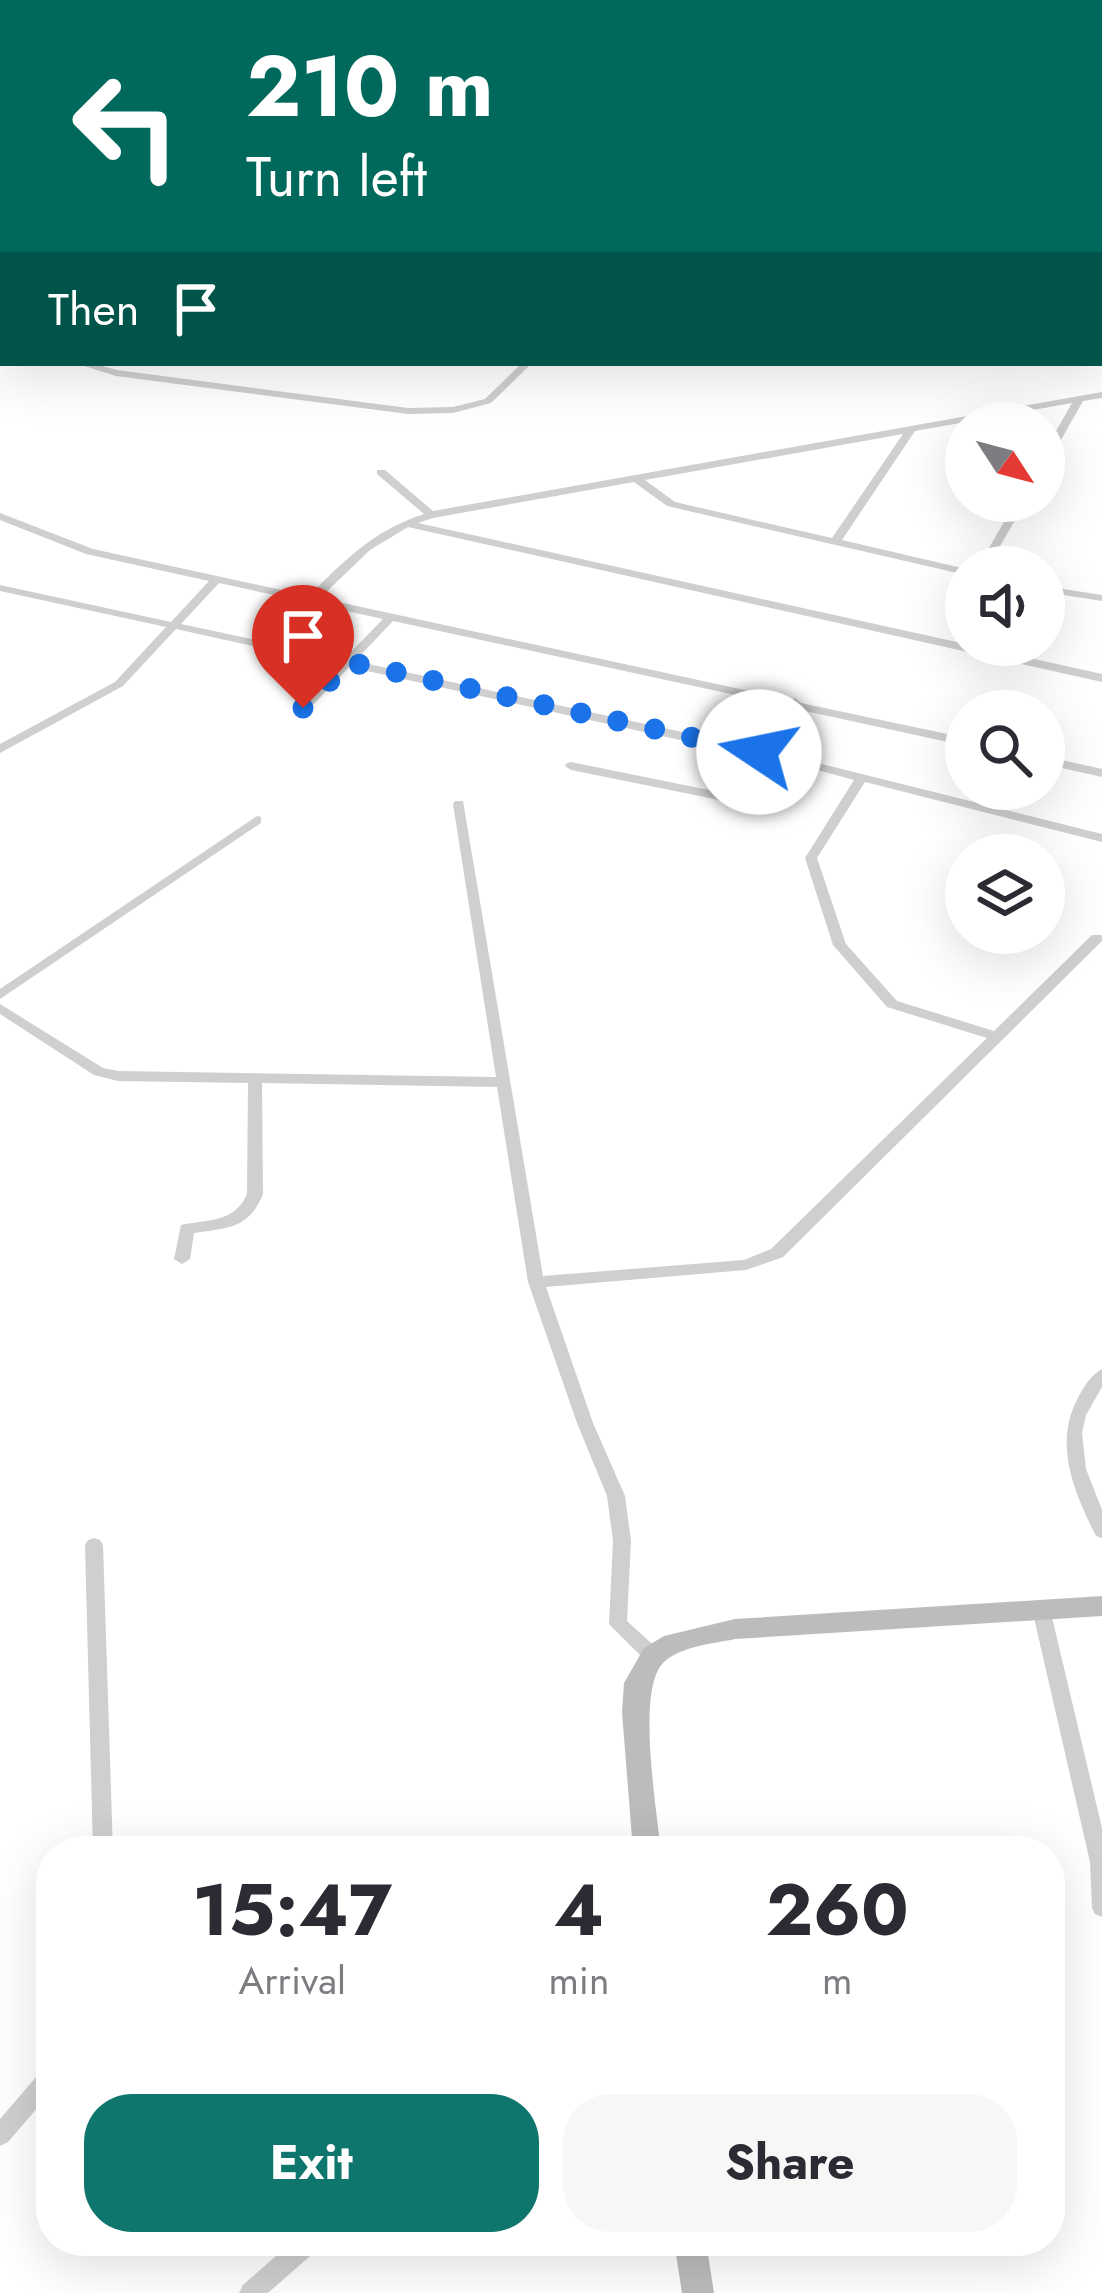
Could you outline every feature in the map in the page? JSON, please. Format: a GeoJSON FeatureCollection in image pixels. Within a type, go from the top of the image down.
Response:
{"type":"FeatureCollection","features":[{"type":"Feature","properties":{"kind":"street"},"geometry":{"type":"LineString","coordinates":[[91,366],[408,411],[481,406],[524,366]]}},
{"type":"Feature","properties":{"kind":"street"},"geometry":{"type":"LineString","coordinates":[[313,599],[370,542],[402,523],[430,515],[1102,395]]}},
{"type":"Feature","properties":{"kind":"street"},"geometry":{"type":"LineString","coordinates":[[1065,424],[1079,400]]}},
{"type":"Feature","properties":{"kind":"street"},"geometry":{"type":"LineString","coordinates":[[837,539],[910,431]]}},
{"type":"Feature","properties":{"kind":"street"},"geometry":{"type":"LineString","coordinates":[[381,472],[430,515]]}},
{"type":"Feature","properties":{"kind":"street"},"geometry":{"type":"LineString","coordinates":[[634,477],[671,504],[945,567]]}},
{"type":"Feature","properties":{"kind":"street"},"geometry":{"type":"LineString","coordinates":[[0,516],[90,552],[945,737]]}},
{"type":"Feature","properties":{"kind":"street"},"geometry":{"type":"LineString","coordinates":[[402,523],[1102,678]]}},
{"type":"Feature","properties":{"kind":"street"},"geometry":{"type":"LineString","coordinates":[[0,749],[119,684],[218,578]]}},
{"type":"Feature","properties":{"kind":"street"},"geometry":{"type":"LineString","coordinates":[[0,588],[759,752],[1102,838]]}},
{"type":"Feature","properties":{"kind":"street"},"geometry":{"type":"LineString","coordinates":[[1065,592],[1102,598]]}},
{"type":"Feature","properties":{"kind":"street"},"geometry":{"type":"LineString","coordinates":[[303,708],[392,616]]}},
{"type":"Feature","properties":{"kind":"street"},"geometry":{"type":"LineString","coordinates":[[759,752],[794,702]]}},
{"type":"Feature","properties":{"kind":"street"},"geometry":{"type":"LineString","coordinates":[[571,766],[769,806],[781,801],[811,765]]}},
{"type":"Feature","properties":{"kind":"street"},"geometry":{"type":"LineString","coordinates":[[1065,765],[1102,773]]}},
{"type":"Feature","properties":{"kind":"street"},"geometry":{"type":"LineString","coordinates":[[862,777],[811,858],[840,945],[892,1004],[994,1036]]}},
{"type":"Feature","properties":{"kind":"street"},"geometry":{"type":"LineString","coordinates":[[458,804],[536,1282],[616,1496],[622,1541],[618,1624],[653,1656]]}},
{"type":"Feature","properties":{"kind":"street"},"geometry":{"type":"LineString","coordinates":[[0,994],[257,820]]}},
{"type":"Feature","properties":{"kind":"street"},"geometry":{"type":"LineString","coordinates":[[536,1282],[746,1265],[777,1252],[1097,938]]}},
{"type":"Feature","properties":{"kind":"street"},"geometry":{"type":"LineString","coordinates":[[0,1008],[99,1072],[504,1082]]}},
{"type":"Feature","properties":{"kind":"street"},"geometry":{"type":"LineString","coordinates":[[182,1259],[188,1229],[238,1221],[251,1209],[255,1079]]}},
{"type":"Feature","properties":{"kind":"street"},"geometry":{"type":"LineString","coordinates":[[1102,1375],[1079,1402],[1071,1429],[1076,1468],[1102,1531]]}},
{"type":"Feature","properties":{"kind":"street"},"geometry":{"type":"LineString","coordinates":[[94,1545],[103,1836]]}},
{"type":"Feature","properties":{"kind":"street"},"geometry":{"type":"LineString","coordinates":[[646,1836],[635,1712],[637,1683],[653,1656],[673,1643],[735,1629],[1102,1606]]}},
{"type":"Feature","properties":{"kind":"street"},"geometry":{"type":"LineString","coordinates":[[1041,1609],[1100,1862],[1102,1908]]}},
{"type":"Feature","properties":{"kind":"street"},"geometry":{"type":"LineString","coordinates":[[0,2135],[36,2093]]}},
{"type":"Feature","properties":{"kind":"street"},"geometry":{"type":"LineString","coordinates":[[251,2293],[293,2256]]}},
{"type":"Feature","properties":{"kind":"street"},"geometry":{"type":"LineString","coordinates":[[692,2256],[698,2293]]}},
{"type":"Feature","properties":{"kind":"route"},"geometry":{"type":"LineString","coordinates":[[303,708],[349,662],[759,752]]}}]}
